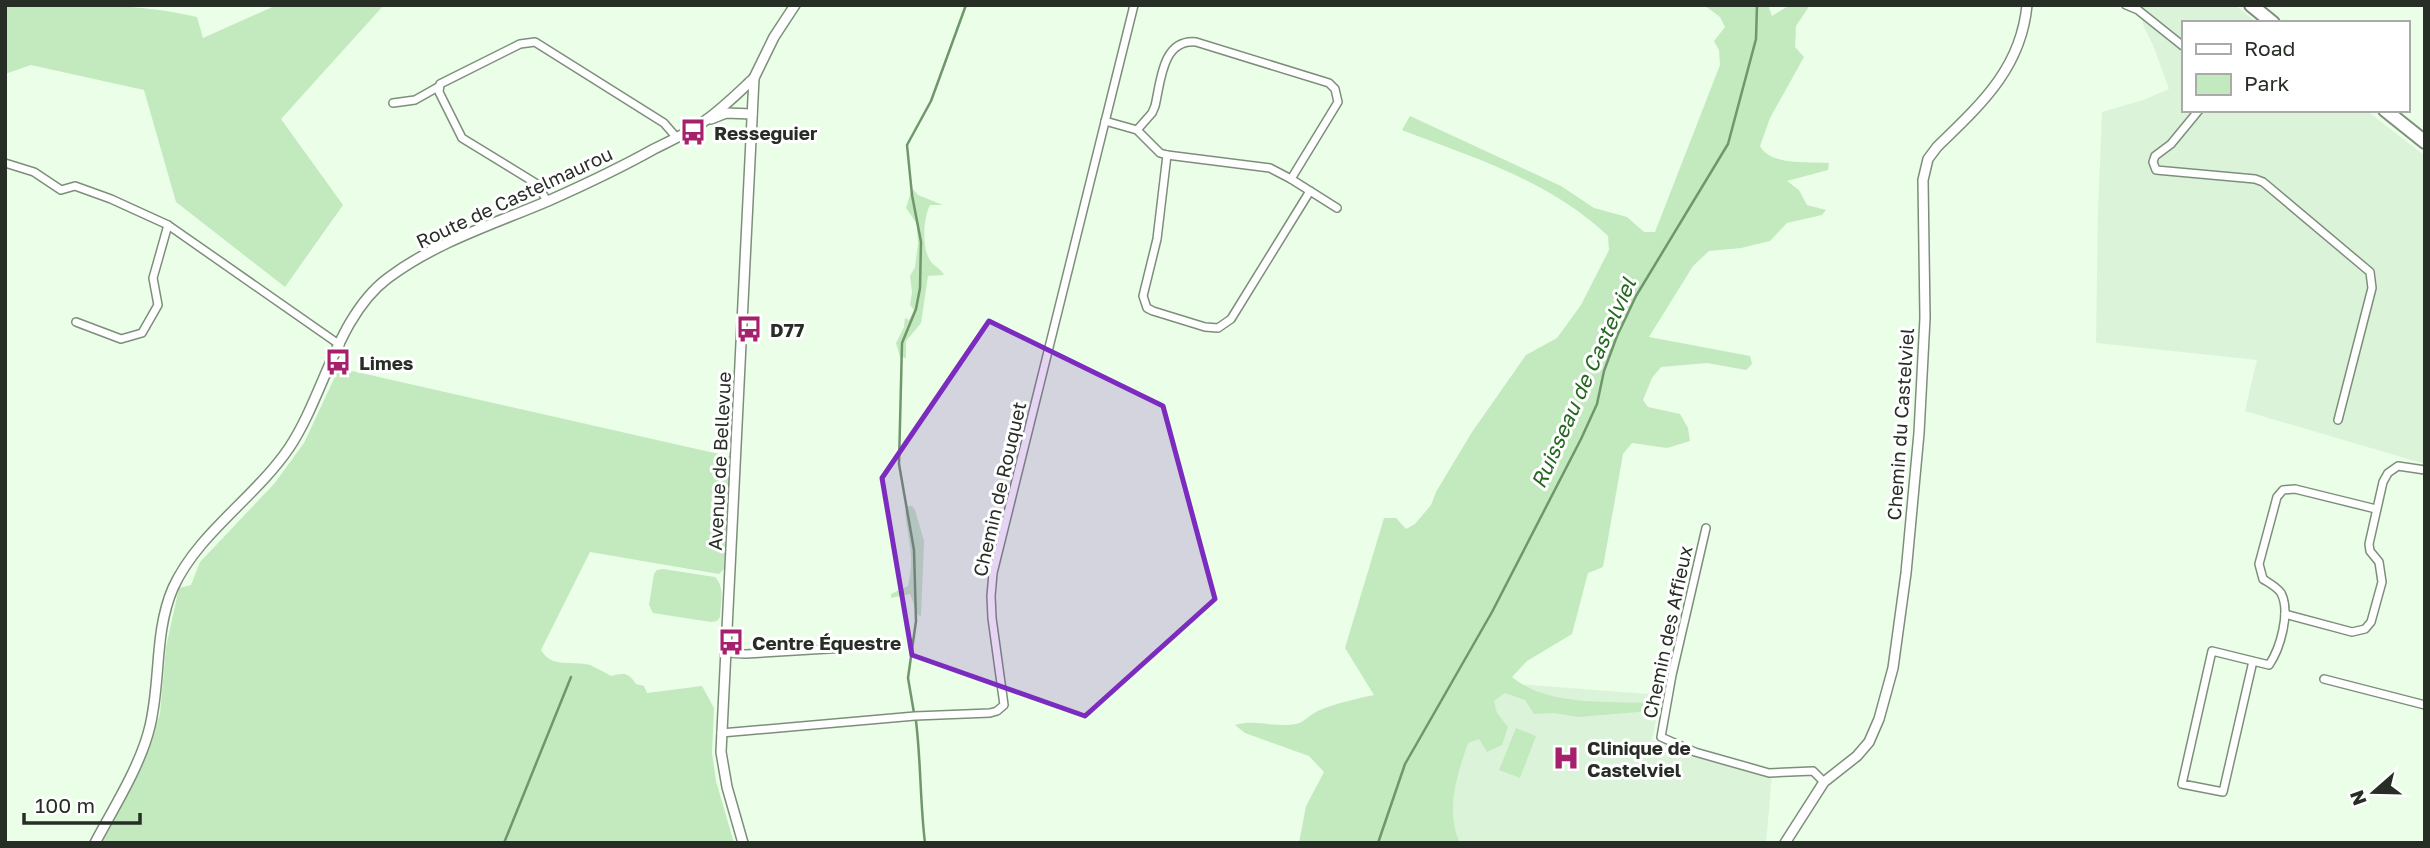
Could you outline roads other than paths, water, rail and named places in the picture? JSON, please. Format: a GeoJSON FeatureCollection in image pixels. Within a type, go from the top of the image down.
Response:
{"type":"FeatureCollection","features":[{"type":"Feature","properties":{"kind":"main road"},"geometry":{"type":"LineString","coordinates":[[2251,5],[2271,21]]}},
{"type":"Feature","properties":{"kind":"main road"},"geometry":{"type":"LineString","coordinates":[[2388,112],[2425,142]]}},
{"type":"Feature","properties":{"kind":"street"},"geometry":{"type":"LineString","coordinates":[[754,78],[774,37],[795,5]]}},
{"type":"Feature","properties":{"kind":"street","name":"Chemin de Rouquet"},"geometry":{"type":"LineString","coordinates":[[721,733],[915,716],[990,713],[1004,705],[992,618],[993,573],[1134,5]]}},
{"type":"Feature","properties":{"kind":"street","name":"Chemin du Castelviel"},"geometry":{"type":"LineString","coordinates":[[1785,843],[1824,782],[1857,756],[1869,742],[1879,719],[1893,667],[1906,573],[1919,433],[1925,318],[1925,169],[1928,159],[1937,148],[2006,72],[2020,43],[2027,5]]}},
{"type":"Feature","properties":{"kind":"street"},"geometry":{"type":"LineString","coordinates":[[2126,5],[2138,10],[2182,45]]}},
{"type":"Feature","properties":{"kind":"street"},"geometry":{"type":"LineString","coordinates":[[1137,130],[1155,106],[1168,56],[1178,44],[1186,41],[1329,83],[1335,89],[1338,103],[1291,179]]}},
{"type":"Feature","properties":{"kind":"street"},"geometry":{"type":"LineString","coordinates":[[393,103],[415,100],[438,87],[444,80],[520,44],[535,42],[664,122],[677,138]]}},
{"type":"Feature","properties":{"kind":"street","name":"Route de Castelmaurou"},"geometry":{"type":"LineString","coordinates":[[96,843],[145,745],[151,724],[162,626],[172,590],[181,572],[194,553],[280,460],[306,419],[358,309],[373,290],[392,275],[472,232],[608,174],[677,138],[706,120],[754,78]]}},
{"type":"Feature","properties":{"kind":"street","name":"Avenue de Bellevue"},"geometry":{"type":"LineString","coordinates":[[743,843],[727,787],[721,733],[754,78]]}},
{"type":"Feature","properties":{"kind":"street"},"geometry":{"type":"LineString","coordinates":[[438,87],[462,138],[537,184],[547,201]]}},
{"type":"Feature","properties":{"kind":"street"},"geometry":{"type":"LineString","coordinates":[[733,97],[739,114]]}},
{"type":"Feature","properties":{"kind":"street"},"geometry":{"type":"LineString","coordinates":[[2197,112],[2171,144],[2155,156],[2153,162],[2156,170],[2263,182],[2370,272],[2372,288],[2338,420]]}},
{"type":"Feature","properties":{"kind":"street","name":"Route de Castelmaurou"},"geometry":{"type":"LineString","coordinates":[[706,120],[726,113],[752,114]]}},
{"type":"Feature","properties":{"kind":"street"},"geometry":{"type":"LineString","coordinates":[[1105,121],[1137,130],[1160,153],[1270,169],[1337,208]]}},
{"type":"Feature","properties":{"kind":"street"},"geometry":{"type":"LineString","coordinates":[[1167,155],[1157,239],[1143,296],[1144,302],[1153,311],[1205,327],[1218,328],[1231,319],[1310,191]]}},
{"type":"Feature","properties":{"kind":"street"},"geometry":{"type":"LineString","coordinates":[[5,163],[34,172],[61,190],[75,186],[168,225],[340,345]]}},
{"type":"Feature","properties":{"kind":"street"},"geometry":{"type":"LineString","coordinates":[[76,322],[121,339],[142,333],[158,305],[153,278],[168,225]]}},
{"type":"Feature","properties":{"kind":"street"},"geometry":{"type":"LineString","coordinates":[[2285,614],[2352,632],[2365,629],[2371,622],[2382,582],[2379,562],[2370,551],[2370,544],[2376,509],[2388,472],[2398,466],[2425,470]]}},
{"type":"Feature","properties":{"kind":"street"},"geometry":{"type":"LineString","coordinates":[[2253,661],[2223,792],[2182,784],[2212,651],[2253,661],[2269,665],[2276,656],[2285,614],[2282,594],[2263,579],[2259,564],[2277,497],[2283,490],[2295,489],[2376,509]]}},
{"type":"Feature","properties":{"kind":"street","name":"Chemin des Affieux"},"geometry":{"type":"LineString","coordinates":[[1706,528],[1672,675],[1661,737],[1695,752],[1769,773],[1813,771],[1824,782]]}},
{"type":"Feature","properties":{"kind":"street"},"geometry":{"type":"LineString","coordinates":[[727,653],[845,648]]}},
{"type":"Feature","properties":{"kind":"street"},"geometry":{"type":"LineString","coordinates":[[2325,679],[2425,705]]}},
{"type":"Feature","properties":{"kind":"waterway"},"geometry":{"type":"LineString","coordinates":[[914,713],[908,678],[916,621],[914,550],[899,464],[902,343],[916,309],[920,288],[921,242],[912,195],[907,145],[931,101],[966,5]]}},
{"type":"Feature","properties":{"kind":"waterway","name":"Ruisseau de Castelviel"},"geometry":{"type":"LineString","coordinates":[[1378,843],[1405,764],[1492,612],[1581,439],[1597,404],[1604,371],[1617,336],[1636,296],[1728,144],[1756,39],[1757,5]]}},
{"type":"Feature","properties":{"kind":"waterway"},"geometry":{"type":"LineString","coordinates":[[504,843],[571,677]]}},
{"type":"Feature","properties":{"kind":"waterway","name":"Ruisseau de Castelviel"},"geometry":{"type":"LineString","coordinates":[[916,721],[925,843]]}},
{"type":"Feature","properties":{"kind":"place","name":"Resseguier"},"geometry":{"type":"Point","coordinates":[693,132]}},
{"type":"Feature","properties":{"kind":"place","name":"D77"},"geometry":{"type":"Point","coordinates":[749,329]}},
{"type":"Feature","properties":{"kind":"place","name":"Limes"},"geometry":{"type":"Point","coordinates":[338,362]}},
{"type":"Feature","properties":{"kind":"place","name":"Centre Équestre"},"geometry":{"type":"Point","coordinates":[731,642]}},
{"type":"Feature","properties":{"kind":"place","name":"Clinique de Castelviel"},"geometry":{"type":"Point","coordinates":[1566,758]}}]}
